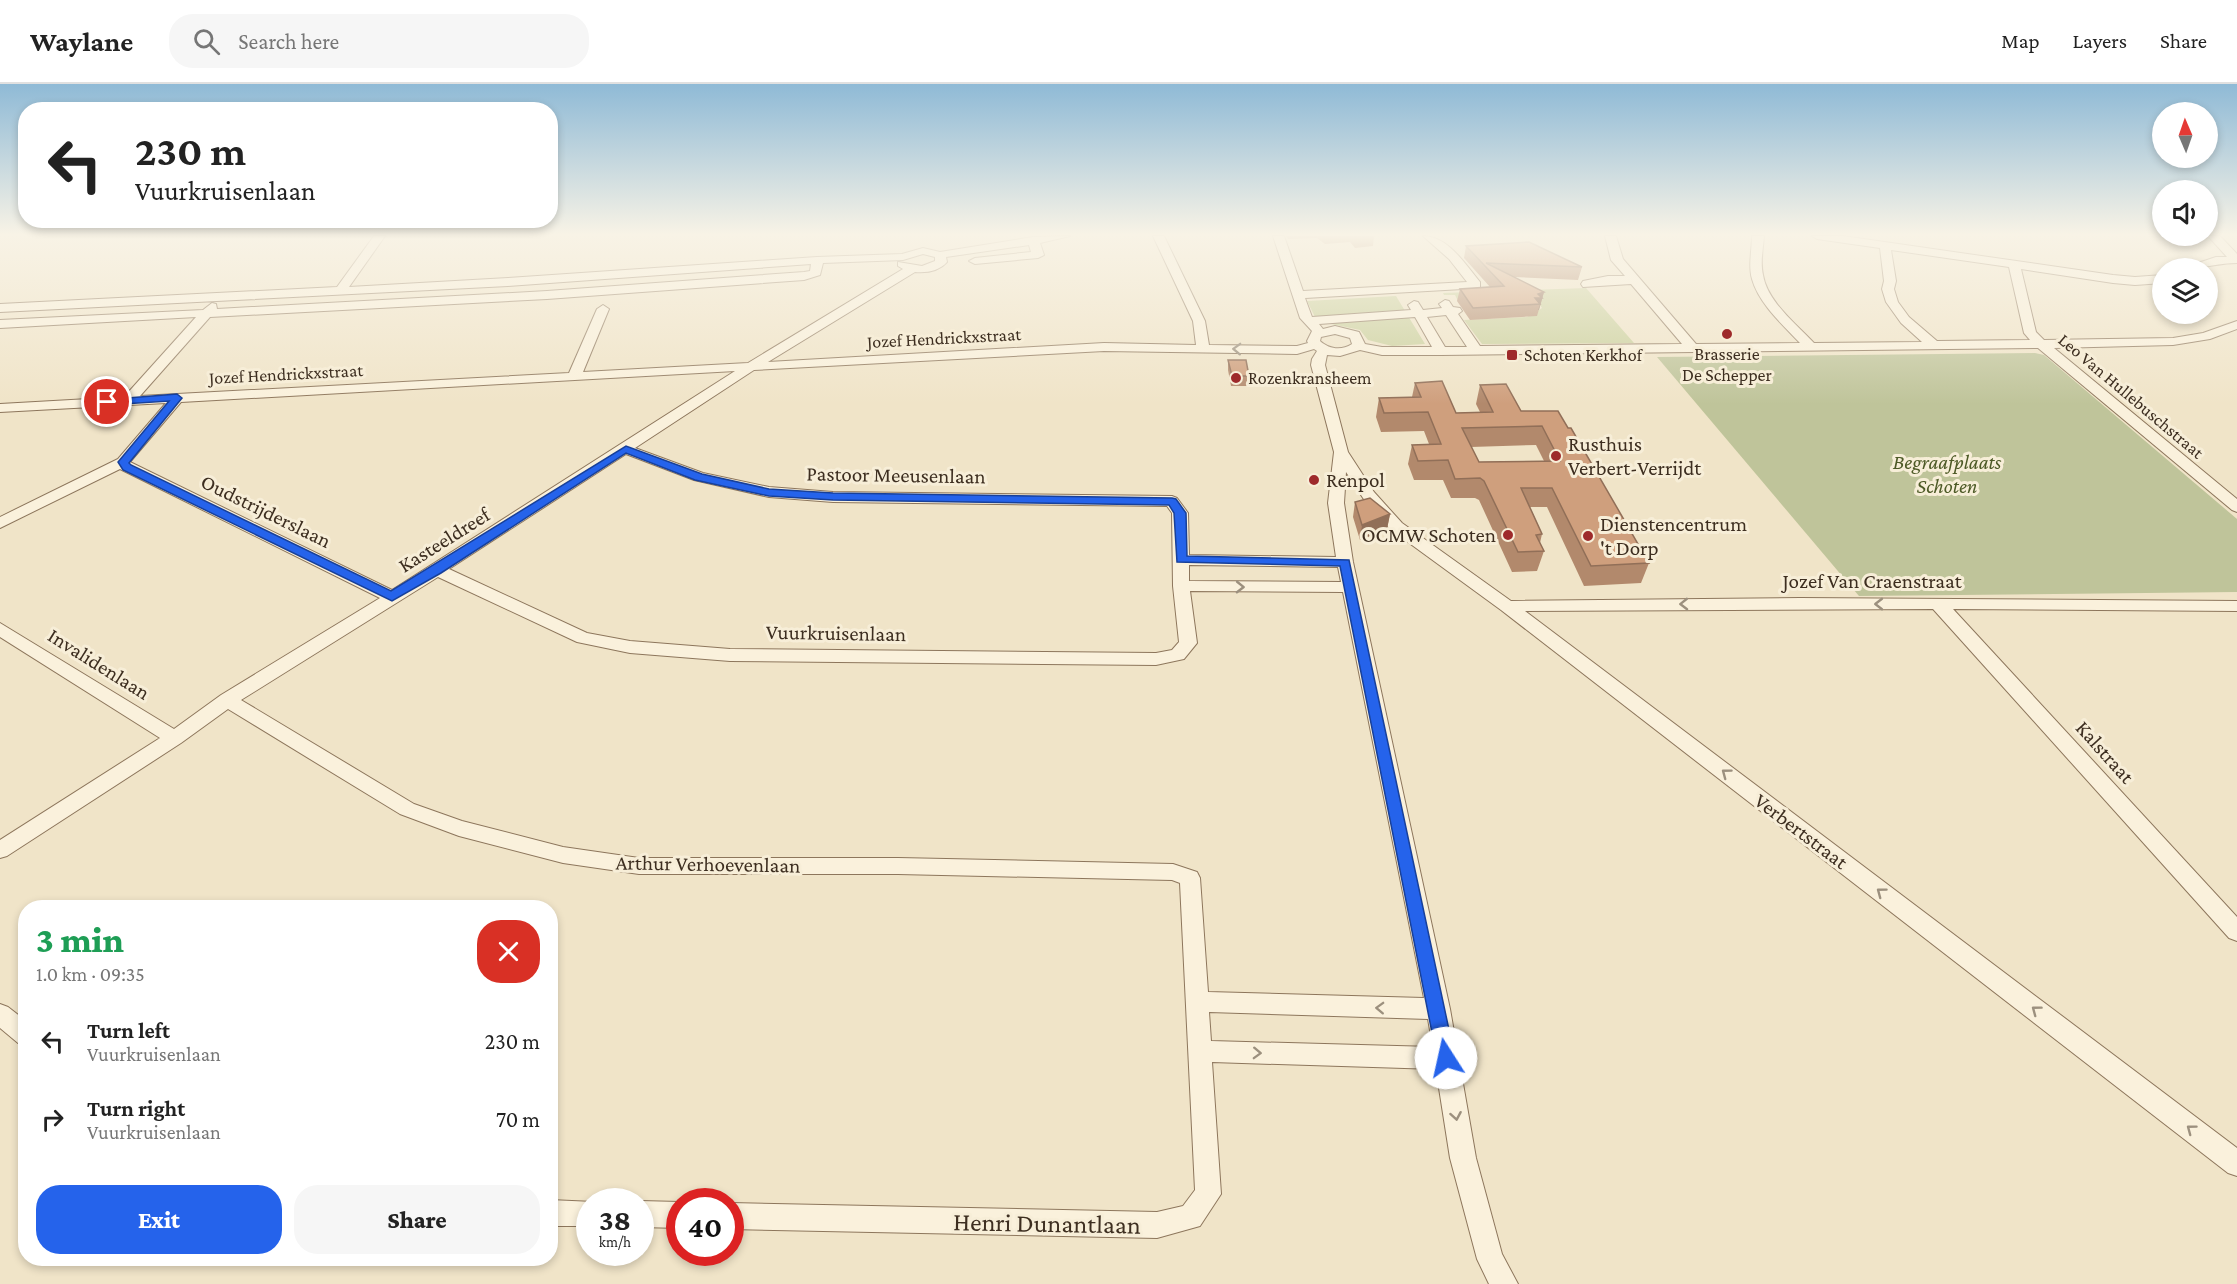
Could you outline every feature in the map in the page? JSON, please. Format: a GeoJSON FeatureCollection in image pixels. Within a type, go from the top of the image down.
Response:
{"type":"FeatureCollection","features":[{"type":"Feature","properties":{"kind":"street"},"geometry":{"type":"LineString","coordinates":[[0,308],[320,292]]}},
{"type":"Feature","properties":{"kind":"street"},"geometry":{"type":"LineString","coordinates":[[0,324],[588,292]]}},
{"type":"Feature","properties":{"kind":"street","name":"Kasteeldreef"},"geometry":{"type":"LineString","coordinates":[[0,850],[174,738],[227,700],[626,449],[863,292]]}},
{"type":"Feature","properties":{"kind":"street"},"geometry":{"type":"LineString","coordinates":[[1185,292],[1199,321],[1203,348]]}},
{"type":"Feature","properties":{"kind":"street"},"geometry":{"type":"LineString","coordinates":[[1296,292],[1309,321],[1321,332],[1335,330],[1349,333],[1358,339],[1358,346]]}},
{"type":"Feature","properties":{"kind":"street"},"geometry":{"type":"LineString","coordinates":[[1297,296],[1344,292]]}},
{"type":"Feature","properties":{"kind":"street"},"geometry":{"type":"LineString","coordinates":[[1407,292],[1441,351]]}},
{"type":"Feature","properties":{"kind":"street"},"geometry":{"type":"LineString","coordinates":[[1437,292],[1453,311],[1476,350]]}},
{"type":"Feature","properties":{"kind":"street"},"geometry":{"type":"LineString","coordinates":[[1643,292],[1693,349]]}},
{"type":"Feature","properties":{"kind":"street"},"geometry":{"type":"LineString","coordinates":[[1765,292],[1812,348]]}},
{"type":"Feature","properties":{"kind":"street"},"geometry":{"type":"LineString","coordinates":[[1889,292],[1892,302],[1905,320],[1936,347]]}},
{"type":"Feature","properties":{"kind":"street","name":"Leo Van Hullebuschstraat"},"geometry":{"type":"LineString","coordinates":[[2020,292],[2030,333],[2043,346],[2237,507]]}},
{"type":"Feature","properties":{"kind":"street"},"geometry":{"type":"LineString","coordinates":[[128,401],[221,297]]}},
{"type":"Feature","properties":{"kind":"street"},"geometry":{"type":"LineString","coordinates":[[574,377],[603,309]]}},
{"type":"Feature","properties":{"kind":"street"},"geometry":{"type":"LineString","coordinates":[[1309,321],[1453,311]]}},
{"type":"Feature","properties":{"kind":"street"},"geometry":{"type":"LineString","coordinates":[[1320,347],[1340,352],[1358,346],[1382,351],[1441,351],[2043,346],[2176,342],[2208,337],[2237,325]]}},
{"type":"Feature","properties":{"kind":"street","name":"Verbertstraat"},"geometry":{"type":"LineString","coordinates":[[1321,332],[1313,337],[1320,347],[1318,365],[1341,452],[1368,495],[1396,526],[1507,606],[2237,1164]]}},
{"type":"Feature","properties":{"kind":"street","name":"Jozef Hendrickxstraat"},"geometry":{"type":"LineString","coordinates":[[0,408],[1104,347],[1297,350],[1320,347]]}},
{"type":"Feature","properties":{"kind":"street"},"geometry":{"type":"LineString","coordinates":[[0,524],[123,462],[177,398]]}},
{"type":"Feature","properties":{"kind":"street","name":"Pastoor Meeusenlaan"},"geometry":{"type":"LineString","coordinates":[[626,449],[699,477],[769,492],[833,497],[1172,501]]}},
{"type":"Feature","properties":{"kind":"street","name":"Verbertstraat"},"geometry":{"type":"LineString","coordinates":[[1341,452],[1336,503],[1350,588],[1438,1009],[1463,1158],[1490,1259],[1504,1284]]}},
{"type":"Feature","properties":{"kind":"street","name":"Oudstrijderslaan"},"geometry":{"type":"LineString","coordinates":[[123,462],[127,468],[392,597]]}},
{"type":"Feature","properties":{"kind":"street"},"geometry":{"type":"LineString","coordinates":[[1336,503],[1368,495]]}},
{"type":"Feature","properties":{"kind":"street","name":"Vuurkruisenlaan"},"geometry":{"type":"LineString","coordinates":[[437,570],[583,638],[630,647],[730,655],[1156,659],[1178,656],[1188,643],[1181,586],[1180,513],[1172,501]]}},
{"type":"Feature","properties":{"kind":"street"},"geometry":{"type":"LineString","coordinates":[[1182,560],[1345,562]]}},
{"type":"Feature","properties":{"kind":"street"},"geometry":{"type":"LineString","coordinates":[[1181,586],[1350,588]]}},
{"type":"Feature","properties":{"kind":"street","name":"Jozef Van Craenstraat"},"geometry":{"type":"LineString","coordinates":[[1507,606],[1938,604],[2237,606]]}},
{"type":"Feature","properties":{"kind":"street","name":"Kalstraat"},"geometry":{"type":"LineString","coordinates":[[1938,604],[2237,932]]}},
{"type":"Feature","properties":{"kind":"street","name":"Invalidenlaan"},"geometry":{"type":"LineString","coordinates":[[0,628],[174,738]]}},
{"type":"Feature","properties":{"kind":"street","name":"Arthur Verhoevenlaan"},"geometry":{"type":"LineString","coordinates":[[227,700],[407,809],[459,828],[563,855],[639,866],[898,866],[1173,872],[1190,878]]}},
{"type":"Feature","properties":{"kind":"street","name":"Henri Dunantlaan"},"geometry":{"type":"LineString","coordinates":[[744,1216],[1157,1225],[1191,1216],[1208,1194],[1190,878]]}},
{"type":"Feature","properties":{"kind":"street"},"geometry":{"type":"LineString","coordinates":[[1197,1002],[1438,1009]]}},
{"type":"Feature","properties":{"kind":"street"},"geometry":{"type":"LineString","coordinates":[[0,1014],[18,1029]]}},
{"type":"Feature","properties":{"kind":"street"},"geometry":{"type":"LineString","coordinates":[[1199,1051],[1446,1058]]}},
{"type":"Feature","properties":{"kind":"street"},"geometry":{"type":"LineString","coordinates":[[558,1213],[576,1213]]}},
{"type":"Feature","properties":{"kind":"green space"},"geometry":{"type":"Polygon","coordinates":[[[1589,292],[1634,343],[1482,344],[1464,320],[1527,317],[1542,308],[1539,304],[1458,301],[1455,295],[1444,295],[1443,293],[1589,292]]]}},
{"type":"Feature","properties":{"kind":"green space"},"geometry":{"type":"Polygon","coordinates":[[[1396,296],[1425,344],[1392,346],[1368,340],[1360,330],[1317,321],[1307,301],[1396,296]]]}},
{"type":"Feature","properties":{"kind":"green space","name":"Begraafplaats Schoten"},"geometry":{"type":"Polygon","coordinates":[[[2035,353],[2044,355],[2237,519],[2237,592],[1859,596],[1657,357],[2035,353]]]}},
{"type":"Feature","properties":{"kind":"building"},"geometry":{"type":"Polygon","coordinates":[[[1462,292],[1544,292],[1538,294],[1542,298],[1535,298],[1540,304],[1473,308],[1462,292]]]}},
{"type":"Feature","properties":{"kind":"building"},"geometry":{"type":"Polygon","coordinates":[[[1228,360],[1246,360],[1249,376],[1232,376],[1228,360]]]}},
{"type":"Feature","properties":{"kind":"building"},"geometry":{"type":"Polygon","coordinates":[[[1442,381],[1456,413],[1493,412],[1480,385],[1506,384],[1521,411],[1558,411],[1568,428],[1571,428],[1649,563],[1591,566],[1552,488],[1521,488],[1542,534],[1536,535],[1544,551],[1518,552],[1484,481],[1480,478],[1455,479],[1448,460],[1418,461],[1412,445],[1441,444],[1428,412],[1384,413],[1379,398],[1421,397],[1415,383],[1442,381]],[[1542,426],[1462,428],[1479,462],[1560,461],[1542,426]]]}},
{"type":"Feature","properties":{"kind":"building"},"geometry":{"type":"Polygon","coordinates":[[[1370,498],[1390,514],[1362,525],[1355,502],[1370,498]]]}},
{"type":"Feature","properties":{"kind":"place","name":"Brasserie De Schepper"},"geometry":{"type":"Point","coordinates":[1727,334]}},
{"type":"Feature","properties":{"kind":"place","name":"Schoten Kerkhof"},"geometry":{"type":"Point","coordinates":[1512,355]}},
{"type":"Feature","properties":{"kind":"place","name":"Rozenkransheem"},"geometry":{"type":"Point","coordinates":[1236,378]}},
{"type":"Feature","properties":{"kind":"place","name":"Rusthuis Verbert-Verrijdt"},"geometry":{"type":"Point","coordinates":[1556,456]}},
{"type":"Feature","properties":{"kind":"place","name":"Renpol"},"geometry":{"type":"Point","coordinates":[1314,480]}},
{"type":"Feature","properties":{"kind":"place","name":"OCMW Schoten"},"geometry":{"type":"Point","coordinates":[1508,535]}},
{"type":"Feature","properties":{"kind":"place","name":"Dienstencentrum 't Dorp"},"geometry":{"type":"Point","coordinates":[1588,536]}},
{"type":"Feature","properties":{"kind":"route"},"geometry":{"type":"LineString","coordinates":[[107,402],[177,398],[123,462],[127,468],[392,597],[626,449],[699,477],[769,492],[833,497],[1172,501],[1180,513],[1182,560],[1345,562],[1438,1009],[1446,1058]]}}]}
